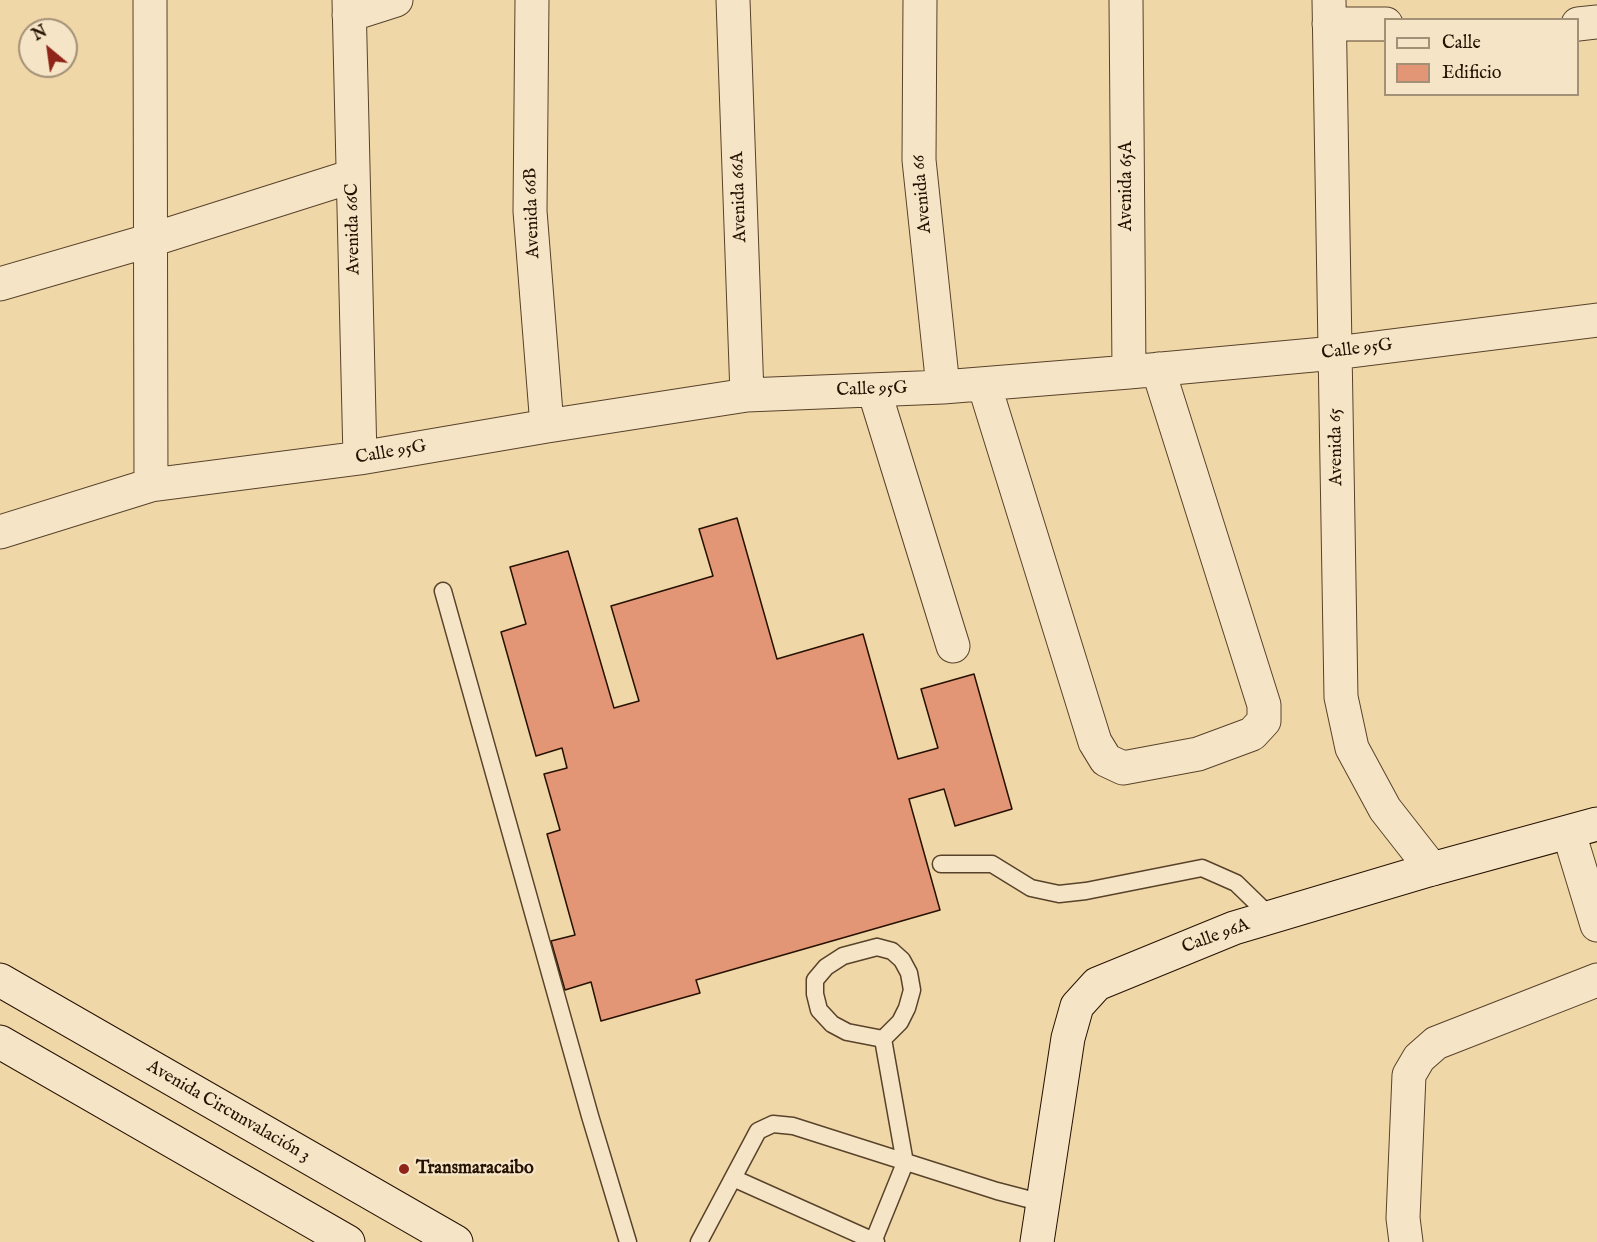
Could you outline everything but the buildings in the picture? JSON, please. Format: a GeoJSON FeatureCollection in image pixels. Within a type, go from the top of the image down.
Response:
{"type":"FeatureCollection","features":[{"type":"Feature","properties":{"kind":"street"},"geometry":{"type":"LineString","coordinates":[[150,0],[151,485]]}},
{"type":"Feature","properties":{"kind":"street"},"geometry":{"type":"LineString","coordinates":[[349,8],[396,0]]}},
{"type":"Feature","properties":{"kind":"street","name":"Avenida 66B"},"geometry":{"type":"LineString","coordinates":[[532,0],[530,211],[547,426]]}},
{"type":"Feature","properties":{"kind":"street","name":"Avenida 66A"},"geometry":{"type":"LineString","coordinates":[[733,0],[747,395]]}},
{"type":"Feature","properties":{"kind":"street","name":"Avenida 66"},"geometry":{"type":"LineString","coordinates":[[920,0],[919,160],[943,387]]}},
{"type":"Feature","properties":{"kind":"street","name":"Avenida 65A"},"geometry":{"type":"LineString","coordinates":[[984,384],[1095,742],[1106,760],[1123,768],[1198,754],[1252,734],[1264,721],[1264,705],[1143,371],[1126,0]]}},
{"type":"Feature","properties":{"kind":"street","name":"Avenida 66C"},"geometry":{"type":"LineString","coordinates":[[349,8],[360,458]]}},
{"type":"Feature","properties":{"kind":"street"},"geometry":{"type":"LineString","coordinates":[[1329,12],[1384,24]]}},
{"type":"Feature","properties":{"kind":"street","name":"Avenida 65"},"geometry":{"type":"LineString","coordinates":[[1329,12],[1341,697],[1352,748],[1385,808],[1432,869]]}},
{"type":"Feature","properties":{"kind":"street"},"geometry":{"type":"LineString","coordinates":[[1579,24],[1597,22]]}},
{"type":"Feature","properties":{"kind":"street"},"geometry":{"type":"LineString","coordinates":[[0,284],[151,240],[353,176]]}},
{"type":"Feature","properties":{"kind":"street","name":"Calle 95G"},"geometry":{"type":"LineString","coordinates":[[0,532],[151,485],[360,458],[747,395],[943,387],[1143,371],[1335,353],[1597,320]]}},
{"type":"Feature","properties":{"kind":"street"},"geometry":{"type":"LineString","coordinates":[[874,390],[953,646]]}},
{"type":"Feature","properties":{"kind":"street"},"geometry":{"type":"LineString","coordinates":[[1583,829],[1597,925]]}},
{"type":"Feature","properties":{"kind":"street","name":"Calle 96A"},"geometry":{"type":"LineString","coordinates":[[1037,1242],[1068,1038],[1077,1006],[1097,984],[1234,928],[1432,869],[1583,829]]}},
{"type":"Feature","properties":{"kind":"street"},"geometry":{"type":"LineString","coordinates":[[0,968],[49,1010]]}},
{"type":"Feature","properties":{"kind":"street","name":"Avenida Circunvalación 3"},"geometry":{"type":"LineString","coordinates":[[0,980],[456,1242]]}},
{"type":"Feature","properties":{"kind":"street"},"geometry":{"type":"LineString","coordinates":[[1406,1242],[1403,1218],[1409,1075],[1419,1058],[1436,1043],[1597,980]]}},
{"type":"Feature","properties":{"kind":"street"},"geometry":{"type":"LineString","coordinates":[[0,1042],[348,1242]]}},
{"type":"Feature","properties":{"kind":"lane"},"geometry":{"type":"LineString","coordinates":[[443,591],[590,1116],[628,1242]]}},
{"type":"Feature","properties":{"kind":"lane"},"geometry":{"type":"LineString","coordinates":[[941,864],[992,864],[1031,888],[1059,894],[1086,891],[1202,868],[1236,883],[1272,918]]}},
{"type":"Feature","properties":{"kind":"lane"},"geometry":{"type":"LineString","coordinates":[[877,947],[892,951],[902,960],[909,973],[912,990],[908,1008],[900,1022],[883,1039],[847,1032],[832,1024],[819,1010],[815,994],[815,980],[826,967],[843,956],[877,947]]}},
{"type":"Feature","properties":{"kind":"lane"},"geometry":{"type":"LineString","coordinates":[[734,1178],[874,1242],[905,1163],[883,1039]]}},
{"type":"Feature","properties":{"kind":"lane"},"geometry":{"type":"LineString","coordinates":[[699,1242],[758,1131],[773,1124],[794,1126],[905,1163],[1043,1203]]}},
{"type":"Feature","properties":{"kind":"place","name":"Transmaracaibo"},"geometry":{"type":"Point","coordinates":[404,1169]}}]}
